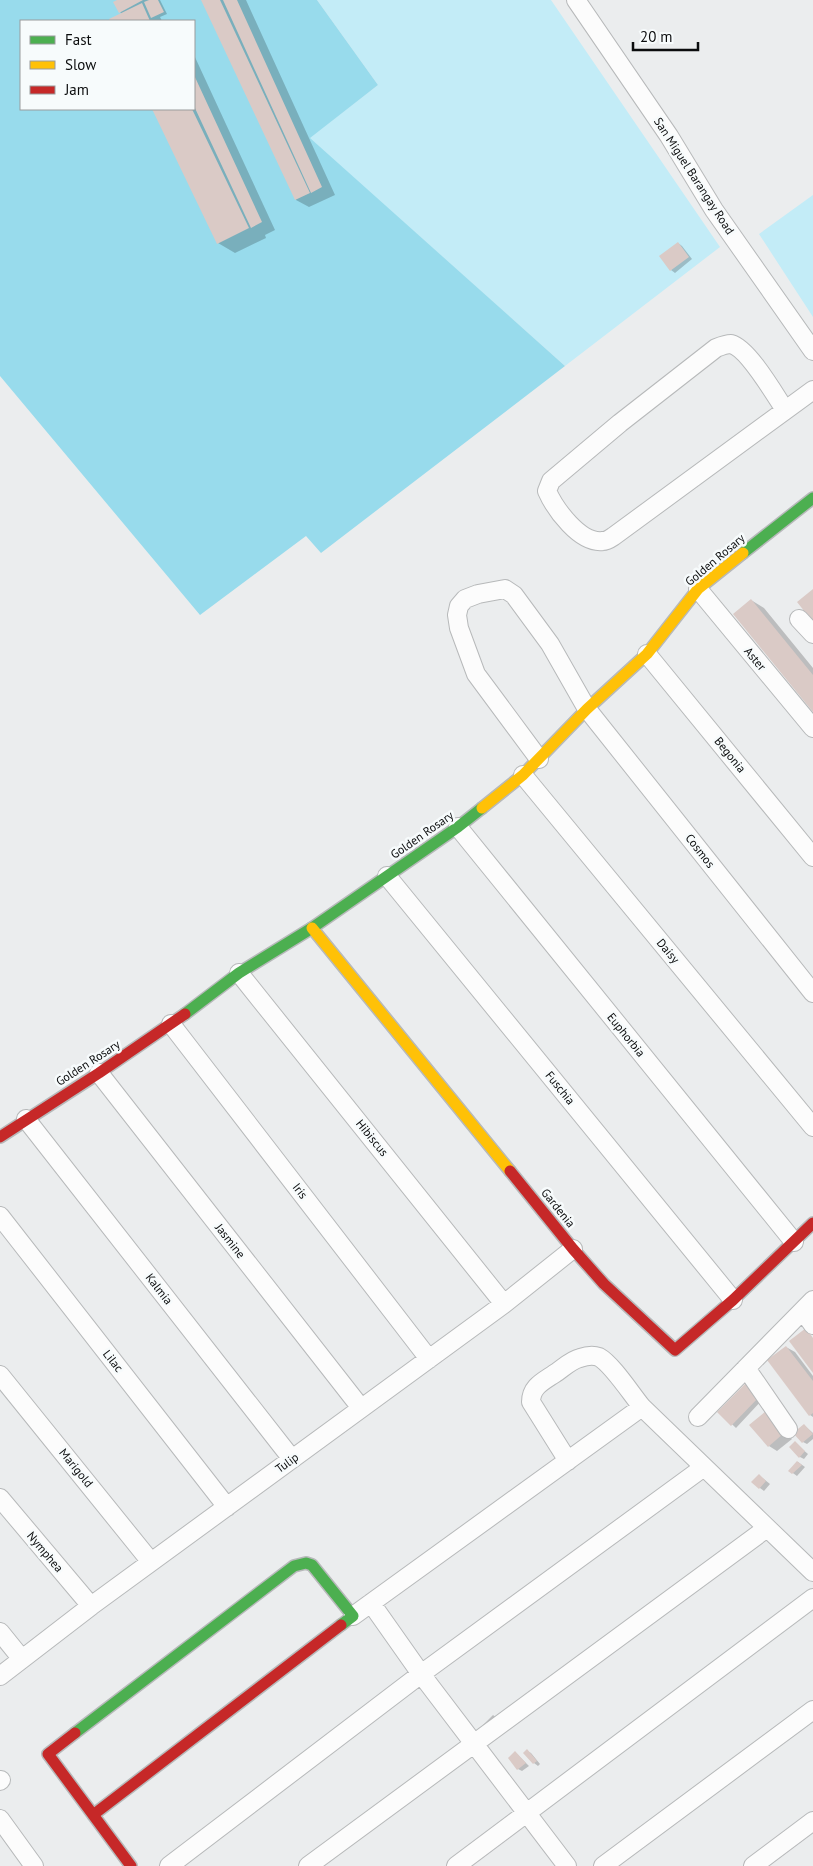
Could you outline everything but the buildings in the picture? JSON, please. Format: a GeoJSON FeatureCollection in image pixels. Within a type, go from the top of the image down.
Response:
{"type":"FeatureCollection","features":[{"type":"Feature","properties":{"kind":"street","name":"San Miguel Barangay Road"},"geometry":{"type":"LineString","coordinates":[[576,0],[674,143],[714,210],[813,351]]}},
{"type":"Feature","properties":{"kind":"street"},"geometry":{"type":"LineString","coordinates":[[785,410],[750,359],[737,346],[729,344],[716,348],[620,423],[551,481],[547,491],[552,503],[573,528],[591,540],[604,542],[813,390]]}},
{"type":"Feature","properties":{"kind":"street","name":"Golden Rosary"},"geometry":{"type":"LineString","coordinates":[[0,1137],[26,1118],[99,1073],[171,1024],[239,972],[312,928],[458,827],[523,775],[588,709],[647,654],[698,590],[813,498]]}},
{"type":"Feature","properties":{"kind":"street","name":"Cosmos"},"geometry":{"type":"LineString","coordinates":[[539,759],[476,674],[459,628],[457,615],[459,606],[465,599],[494,590],[505,590],[514,595],[550,644],[588,709],[813,993]]}},
{"type":"Feature","properties":{"kind":"street","name":"Aster"},"geometry":{"type":"LineString","coordinates":[[698,590],[813,728]]}},
{"type":"Feature","properties":{"kind":"street"},"geometry":{"type":"LineString","coordinates":[[800,619],[813,634]]}},
{"type":"Feature","properties":{"kind":"street","name":"Begonia"},"geometry":{"type":"LineString","coordinates":[[647,654],[813,857]]}},
{"type":"Feature","properties":{"kind":"street","name":"Daisy"},"geometry":{"type":"LineString","coordinates":[[523,775],[813,1127]]}},
{"type":"Feature","properties":{"kind":"street","name":"Euphorbia"},"geometry":{"type":"LineString","coordinates":[[458,827],[794,1242]]}},
{"type":"Feature","properties":{"kind":"street","name":"Fuschia"},"geometry":{"type":"LineString","coordinates":[[387,876],[732,1300]]}},
{"type":"Feature","properties":{"kind":"street","name":"Gardenia"},"geometry":{"type":"LineString","coordinates":[[312,928],[573,1249],[604,1284],[675,1350],[732,1300],[813,1223]]}},
{"type":"Feature","properties":{"kind":"street","name":"Hibiscus"},"geometry":{"type":"LineString","coordinates":[[239,972],[504,1304]]}},
{"type":"Feature","properties":{"kind":"street","name":"Iris"},"geometry":{"type":"LineString","coordinates":[[171,1024],[429,1359]]}},
{"type":"Feature","properties":{"kind":"street","name":"Jasmine"},"geometry":{"type":"LineString","coordinates":[[99,1073],[361,1408]]}},
{"type":"Feature","properties":{"kind":"street","name":"Kalmia"},"geometry":{"type":"LineString","coordinates":[[26,1118],[292,1459]]}},
{"type":"Feature","properties":{"kind":"street","name":"Lilac"},"geometry":{"type":"LineString","coordinates":[[0,1216],[227,1507]]}},
{"type":"Feature","properties":{"kind":"street","name":"Tulip"},"geometry":{"type":"LineString","coordinates":[[0,1676],[91,1606],[504,1304],[573,1249]]}},
{"type":"Feature","properties":{"kind":"street"},"geometry":{"type":"LineString","coordinates":[[808,1305],[813,1326]]}},
{"type":"Feature","properties":{"kind":"street"},"geometry":{"type":"LineString","coordinates":[[698,1417],[808,1305]]}},
{"type":"Feature","properties":{"kind":"street"},"geometry":{"type":"LineString","coordinates":[[568,1460],[531,1402],[531,1393],[543,1382],[578,1358],[593,1355],[609,1365],[642,1407],[813,1572]]}},
{"type":"Feature","properties":{"kind":"street"},"geometry":{"type":"LineString","coordinates":[[746,1368],[788,1429]]}},
{"type":"Feature","properties":{"kind":"street","name":"Marigold"},"geometry":{"type":"LineString","coordinates":[[0,1375],[151,1562]]}},
{"type":"Feature","properties":{"kind":"street"},"geometry":{"type":"LineString","coordinates":[[93,1815],[353,1616],[642,1407]]}},
{"type":"Feature","properties":{"kind":"street"},"geometry":{"type":"LineString","coordinates":[[169,1866],[421,1674],[704,1467]]}},
{"type":"Feature","properties":{"kind":"street","name":"Nymphea"},"geometry":{"type":"LineString","coordinates":[[0,1498],[91,1606]]}},
{"type":"Feature","properties":{"kind":"street"},"geometry":{"type":"LineString","coordinates":[[308,1866],[767,1528]]}},
{"type":"Feature","properties":{"kind":"street"},"geometry":{"type":"LineString","coordinates":[[131,1866],[48,1754],[300,1563],[312,1565],[353,1616]]}},
{"type":"Feature","properties":{"kind":"street"},"geometry":{"type":"LineString","coordinates":[[456,1866],[813,1598]]}},
{"type":"Feature","properties":{"kind":"street"},"geometry":{"type":"LineString","coordinates":[[371,1603],[421,1674],[567,1866]]}},
{"type":"Feature","properties":{"kind":"street"},"geometry":{"type":"LineString","coordinates":[[0,1632],[21,1658]]}},
{"type":"Feature","properties":{"kind":"street"},"geometry":{"type":"LineString","coordinates":[[604,1866],[813,1710]]}},
{"type":"Feature","properties":{"kind":"street"},"geometry":{"type":"LineString","coordinates":[[0,1819],[34,1866]]}},
{"type":"Feature","properties":{"kind":"street"},"geometry":{"type":"LineString","coordinates":[[753,1866],[813,1821]]}},
{"type":"Feature","properties":{"kind":"shaded area"},"geometry":{"type":"Polygon","coordinates":[[[0,0],[317,0],[378,85],[310,138],[565,366],[321,553],[306,536],[200,615],[0,376],[0,0]]]}},
{"type":"Feature","properties":{"kind":"shaded area"},"geometry":{"type":"Polygon","coordinates":[[[317,0],[551,0],[720,247],[565,366],[309,138],[378,85],[317,0]]]}},
{"type":"Feature","properties":{"kind":"shaded area"},"geometry":{"type":"Polygon","coordinates":[[[813,195],[813,317],[759,234],[813,195]]]}},
{"type":"Feature","properties":{"kind":"traffic: fast"},"geometry":{"type":"LineString","coordinates":[[743,553],[813,498]]}},
{"type":"Feature","properties":{"kind":"traffic: fast"},"geometry":{"type":"LineString","coordinates":[[185,1014],[239,973],[312,928],[458,827],[482,808]]}},
{"type":"Feature","properties":{"kind":"traffic: fast"},"geometry":{"type":"LineString","coordinates":[[75,1733],[294,1566],[306,1563],[312,1565],[353,1616],[341,1625]]}},
{"type":"Feature","properties":{"kind":"traffic: slow"},"geometry":{"type":"LineString","coordinates":[[482,808],[523,775],[587,709],[647,654],[698,589],[743,553]]}},
{"type":"Feature","properties":{"kind":"traffic: slow"},"geometry":{"type":"LineString","coordinates":[[312,928],[510,1171]]}},
{"type":"Feature","properties":{"kind":"traffic: jam"},"geometry":{"type":"LineString","coordinates":[[0,1137],[99,1073],[185,1014]]}},
{"type":"Feature","properties":{"kind":"traffic: jam"},"geometry":{"type":"LineString","coordinates":[[510,1171],[604,1284],[675,1350],[733,1300],[813,1223]]}},
{"type":"Feature","properties":{"kind":"traffic: jam"},"geometry":{"type":"LineString","coordinates":[[93,1815],[341,1625]]}},
{"type":"Feature","properties":{"kind":"traffic: jam"},"geometry":{"type":"LineString","coordinates":[[75,1733],[48,1754],[131,1866]]}}]}
